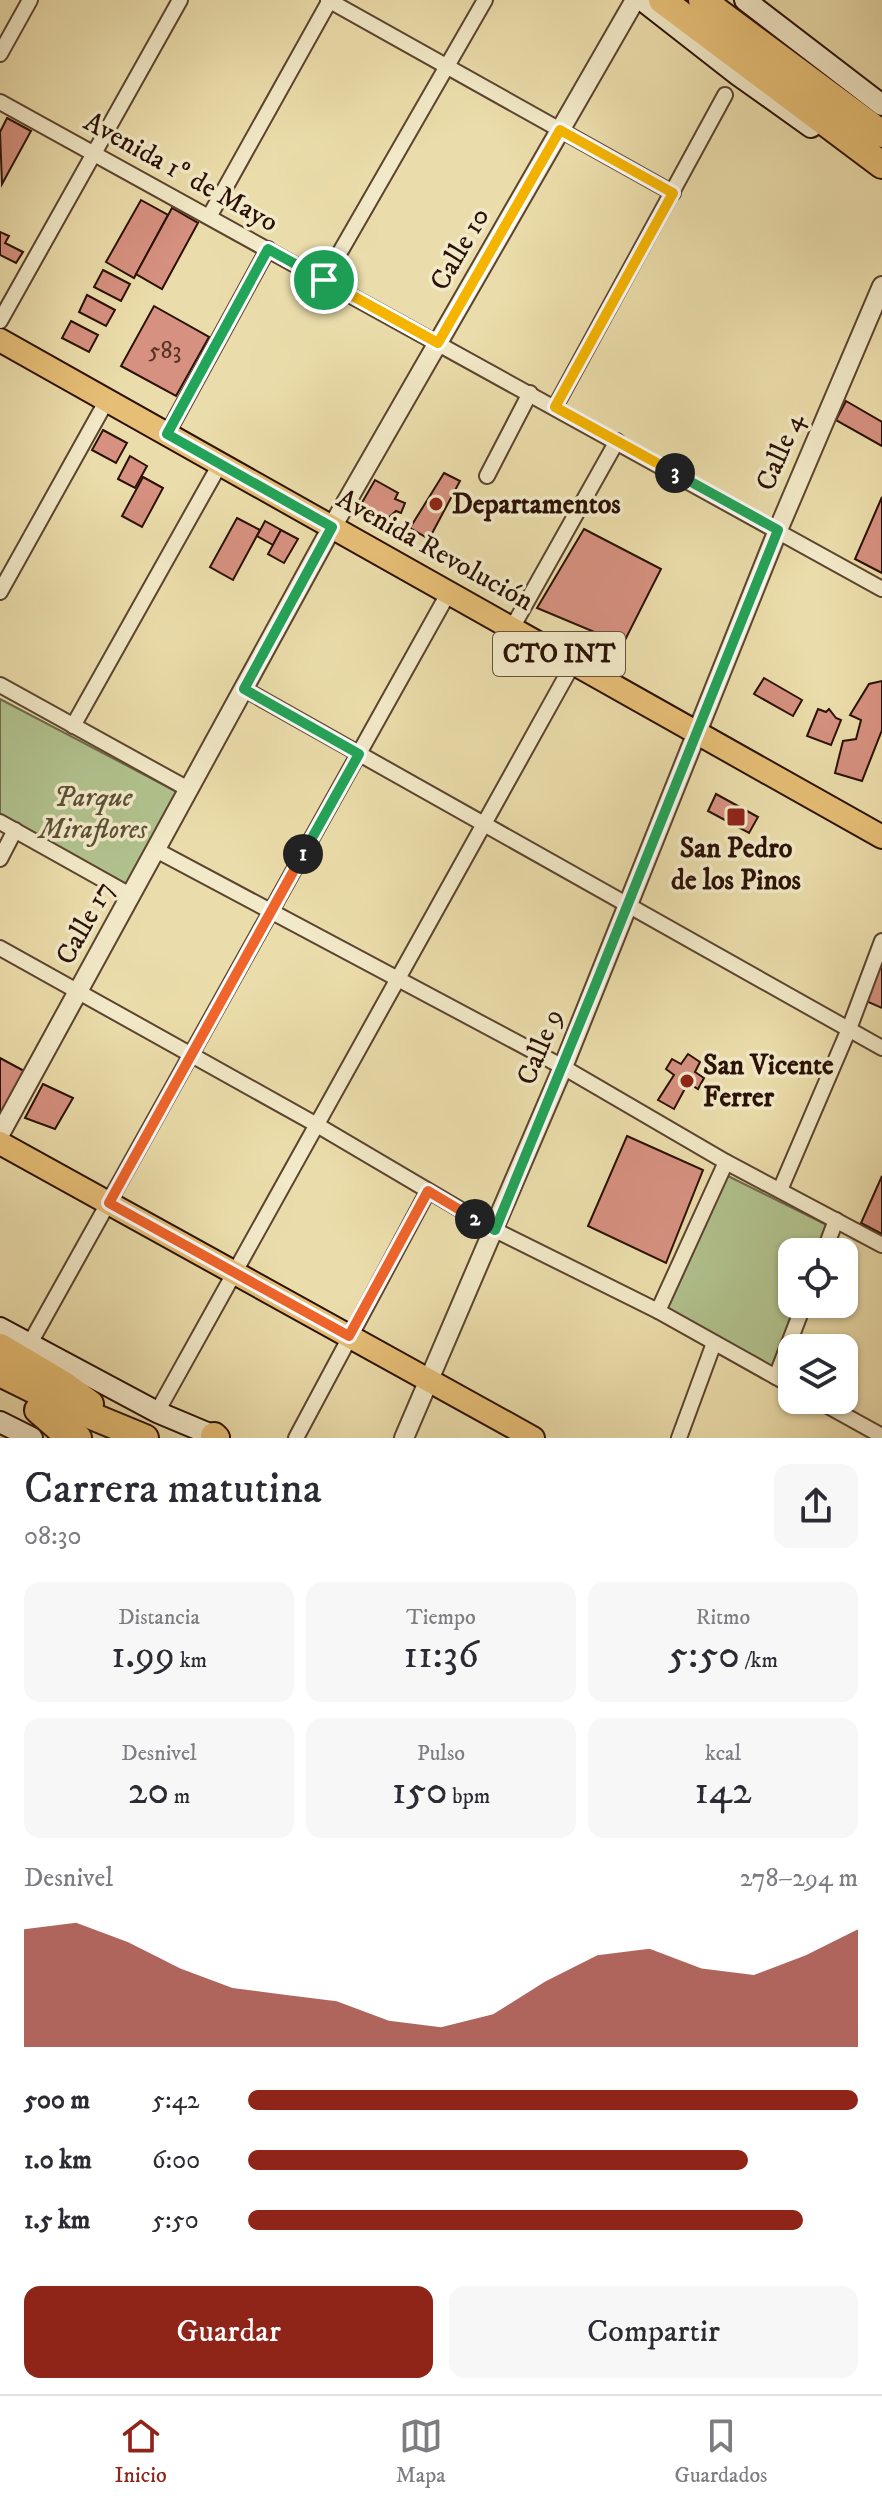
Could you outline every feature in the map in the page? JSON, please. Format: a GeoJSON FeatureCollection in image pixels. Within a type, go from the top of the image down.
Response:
{"type":"FeatureCollection","features":[{"type":"Feature","properties":{"kind":"highway"},"geometry":{"type":"LineString","coordinates":[[662,0],[882,165]]}},
{"type":"Feature","properties":{"kind":"highway"},"geometry":{"type":"LineString","coordinates":[[676,0],[882,153]]}},
{"type":"Feature","properties":{"kind":"highway"},"geometry":{"type":"LineString","coordinates":[[702,0],[882,134]]}},
{"type":"Feature","properties":{"kind":"highway"},"geometry":{"type":"LineString","coordinates":[[713,0],[882,127]]}},
{"type":"Feature","properties":{"kind":"highway"},"geometry":{"type":"LineString","coordinates":[[2,1334],[127,1436]]}},
{"type":"Feature","properties":{"kind":"highway"},"geometry":{"type":"LineString","coordinates":[[0,1373],[127,1436]]}},
{"type":"Feature","properties":{"kind":"highway"},"geometry":{"type":"LineString","coordinates":[[0,1391],[38,1410],[127,1436]]}},
{"type":"Feature","properties":{"kind":"highway"},"geometry":{"type":"LineString","coordinates":[[38,1410],[61,1430],[78,1438]]}},
{"type":"Feature","properties":{"kind":"main road"},"geometry":{"type":"LineString","coordinates":[[642,0],[882,180]]}},
{"type":"Feature","properties":{"kind":"main road"},"geometry":{"type":"LineString","coordinates":[[745,0],[882,105]]}},
{"type":"Feature","properties":{"kind":"main road","name":"Avenida Revolución"},"geometry":{"type":"LineString","coordinates":[[0,340],[882,837]]}},
{"type":"Feature","properties":{"kind":"main road"},"geometry":{"type":"LineString","coordinates":[[0,1143],[533,1438]]}},
{"type":"Feature","properties":{"kind":"main road"},"geometry":{"type":"LineString","coordinates":[[2,1334],[157,1412],[217,1437]]}},
{"type":"Feature","properties":{"kind":"main road"},"geometry":{"type":"LineString","coordinates":[[0,1422],[32,1438]]}},
{"type":"Feature","properties":{"kind":"street"},"geometry":{"type":"LineString","coordinates":[[0,54],[30,0]]}},
{"type":"Feature","properties":{"kind":"street"},"geometry":{"type":"LineString","coordinates":[[0,321],[180,0]]}},
{"type":"Feature","properties":{"kind":"street"},"geometry":{"type":"LineString","coordinates":[[209,217],[329,0],[673,193]]}},
{"type":"Feature","properties":{"kind":"street"},"geometry":{"type":"LineString","coordinates":[[324,280],[485,0]]}},
{"type":"Feature","properties":{"kind":"street","name":"Calle 10"},"geometry":{"type":"LineString","coordinates":[[332,527],[635,0]]}},
{"type":"Feature","properties":{"kind":"street"},"geometry":{"type":"LineString","coordinates":[[555,407],[725,95]]}},
{"type":"Feature","properties":{"kind":"street","name":"Avenida 1º de Mayo"},"geometry":{"type":"LineString","coordinates":[[0,102],[882,589]]}},
{"type":"Feature","properties":{"kind":"street"},"geometry":{"type":"LineString","coordinates":[[167,434],[268,249]]}},
{"type":"Feature","properties":{"kind":"street","name":"Calle 4"},"geometry":{"type":"LineString","coordinates":[[696,731],[882,286]]}},
{"type":"Feature","properties":{"kind":"street"},"geometry":{"type":"LineString","coordinates":[[487,476],[530,393]]}},
{"type":"Feature","properties":{"kind":"street"},"geometry":{"type":"LineString","coordinates":[[0,592],[107,400]]}},
{"type":"Feature","properties":{"kind":"street"},"geometry":{"type":"LineString","coordinates":[[512,628],[617,441]]}},
{"type":"Feature","properties":{"kind":"street"},"geometry":{"type":"LineString","coordinates":[[73,726],[220,464]]}},
{"type":"Feature","properties":{"kind":"street","name":"Calle 17"},"geometry":{"type":"LineString","coordinates":[[0,1134],[332,527]]}},
{"type":"Feature","properties":{"kind":"street"},"geometry":{"type":"LineString","coordinates":[[29,1345],[449,592]]}},
{"type":"Feature","properties":{"kind":"street"},"geometry":{"type":"LineString","coordinates":[[157,1412],[574,662]]}},
{"type":"Feature","properties":{"kind":"street"},"geometry":{"type":"LineString","coordinates":[[0,685],[190,790]]}},
{"type":"Feature","properties":{"kind":"street"},"geometry":{"type":"LineString","coordinates":[[244,689],[882,1048]]}},
{"type":"Feature","properties":{"kind":"street","name":"Calle 9"},"geometry":{"type":"LineString","coordinates":[[404,1438],[563,1067],[696,731]]}},
{"type":"Feature","properties":{"kind":"street"},"geometry":{"type":"LineString","coordinates":[[0,822],[132,896]]}},
{"type":"Feature","properties":{"kind":"street"},"geometry":{"type":"LineString","coordinates":[[0,859],[15,830]]}},
{"type":"Feature","properties":{"kind":"street"},"geometry":{"type":"LineString","coordinates":[[156,850],[563,1067],[726,1162],[882,1245]]}},
{"type":"Feature","properties":{"kind":"street"},"geometry":{"type":"LineString","coordinates":[[780,1190],[849,1029],[882,941]]}},
{"type":"Feature","properties":{"kind":"street"},"geometry":{"type":"LineString","coordinates":[[0,948],[317,1125],[495,1230],[658,1311],[776,1377],[799,1318]]}},
{"type":"Feature","properties":{"kind":"street"},"geometry":{"type":"LineString","coordinates":[[658,1311],[726,1162]]}},
{"type":"Feature","properties":{"kind":"street"},"geometry":{"type":"LineString","coordinates":[[296,1438],[428,1191]]}},
{"type":"Feature","properties":{"kind":"street"},"geometry":{"type":"LineString","coordinates":[[829,1238],[836,1220]]}},
{"type":"Feature","properties":{"kind":"street"},"geometry":{"type":"LineString","coordinates":[[679,1438],[714,1343]]}},
{"type":"Feature","properties":{"kind":"street"},"geometry":{"type":"LineString","coordinates":[[842,1414],[882,1436]]}},
{"type":"Feature","properties":{"kind":"green space","name":"Parque Miraflores"},"geometry":{"type":"Polygon","coordinates":[[[0,699],[179,793],[123,896],[0,827],[0,699]]]}},
{"type":"Feature","properties":{"kind":"green space"},"geometry":{"type":"Polygon","coordinates":[[[724,1174],[831,1227],[827,1238],[778,1238],[778,1318],[796,1318],[790,1334],[778,1334],[775,1372],[664,1311],[724,1174]]]}},
{"type":"Feature","properties":{"kind":"building"},"geometry":{"type":"Polygon","coordinates":[[[7,118],[31,131],[2,184],[0,132],[7,118]]]}},
{"type":"Feature","properties":{"kind":"building"},"geometry":{"type":"Polygon","coordinates":[[[141,200],[168,215],[134,278],[106,262],[141,200]]]}},
{"type":"Feature","properties":{"kind":"building"},"geometry":{"type":"Polygon","coordinates":[[[172,208],[198,223],[162,289],[136,274],[172,208]]]}},
{"type":"Feature","properties":{"kind":"building"},"geometry":{"type":"Polygon","coordinates":[[[0,232],[9,236],[5,243],[23,252],[16,263],[0,255],[0,232]]]}},
{"type":"Feature","properties":{"kind":"building"},"geometry":{"type":"Polygon","coordinates":[[[103,270],[130,284],[121,301],[94,287],[103,270]]]}},
{"type":"Feature","properties":{"kind":"building"},"geometry":{"type":"Polygon","coordinates":[[[87,295],[115,310],[106,326],[79,312],[87,295]]]}},
{"type":"Feature","properties":{"kind":"building"},"geometry":{"type":"Polygon","coordinates":[[[154,306],[209,337],[176,396],[121,366],[154,306]]]}},
{"type":"Feature","properties":{"kind":"building"},"geometry":{"type":"Polygon","coordinates":[[[71,321],[98,335],[89,352],[62,338],[71,321]]]}},
{"type":"Feature","properties":{"kind":"building"},"geometry":{"type":"Polygon","coordinates":[[[846,401],[882,422],[882,446],[836,420],[846,401]]]}},
{"type":"Feature","properties":{"kind":"building"},"geometry":{"type":"Polygon","coordinates":[[[103,430],[127,443],[116,463],[92,450],[103,430]]]}},
{"type":"Feature","properties":{"kind":"building"},"geometry":{"type":"Polygon","coordinates":[[[130,456],[147,466],[135,488],[118,479],[130,456]]]}},
{"type":"Feature","properties":{"kind":"building","name":"Departamentos"},"geometry":{"type":"Polygon","coordinates":[[[444,473],[460,481],[429,539],[410,528],[444,473]]]}},
{"type":"Feature","properties":{"kind":"building"},"geometry":{"type":"Polygon","coordinates":[[[143,477],[163,488],[142,527],[122,516],[143,477]]]}},
{"type":"Feature","properties":{"kind":"building"},"geometry":{"type":"Polygon","coordinates":[[[375,480],[398,493],[395,499],[405,503],[401,513],[396,511],[387,519],[360,506],[375,480]]]}},
{"type":"Feature","properties":{"kind":"building"},"geometry":{"type":"Polygon","coordinates":[[[882,497],[882,573],[855,559],[882,497]]]}},
{"type":"Feature","properties":{"kind":"building"},"geometry":{"type":"Polygon","coordinates":[[[237,518],[260,530],[233,580],[210,567],[237,518]]]}},
{"type":"Feature","properties":{"kind":"building"},"geometry":{"type":"Polygon","coordinates":[[[265,521],[281,530],[273,545],[257,536],[265,521]]]}},
{"type":"Feature","properties":{"kind":"building"},"geometry":{"type":"Polygon","coordinates":[[[584,529],[661,569],[623,644],[537,608],[584,529]]]}},
{"type":"Feature","properties":{"kind":"building"},"geometry":{"type":"Polygon","coordinates":[[[281,530],[298,539],[284,563],[268,554],[281,530]]]}},
{"type":"Feature","properties":{"kind":"building"},"geometry":{"type":"Polygon","coordinates":[[[764,678],[802,700],[793,716],[754,694],[764,678]]]}},
{"type":"Feature","properties":{"kind":"building"},"geometry":{"type":"Polygon","coordinates":[[[882,681],[882,730],[862,781],[835,773],[843,741],[856,739],[861,720],[850,715],[869,684],[882,681]]]}},
{"type":"Feature","properties":{"kind":"building"},"geometry":{"type":"Polygon","coordinates":[[[818,709],[826,712],[829,709],[841,720],[831,745],[807,736],[818,709]]]}},
{"type":"Feature","properties":{"kind":"building"},"geometry":{"type":"Polygon","coordinates":[[[716,794],[758,817],[749,833],[708,811],[716,794]]]}},
{"type":"Feature","properties":{"kind":"building"},"geometry":{"type":"Polygon","coordinates":[[[882,963],[882,1008],[866,1001],[882,963]]]}},
{"type":"Feature","properties":{"kind":"building","name":"San Vicente Ferrer"},"geometry":{"type":"Polygon","coordinates":[[[688,1054],[700,1062],[695,1072],[704,1078],[698,1089],[688,1083],[674,1109],[658,1100],[674,1075],[666,1069],[672,1059],[681,1064],[688,1054]]]}},
{"type":"Feature","properties":{"kind":"building"},"geometry":{"type":"Polygon","coordinates":[[[0,1058],[26,1072],[0,1120],[0,1058]]]}},
{"type":"Feature","properties":{"kind":"building"},"geometry":{"type":"Polygon","coordinates":[[[43,1084],[73,1098],[55,1129],[25,1118],[43,1084]]]}},
{"type":"Feature","properties":{"kind":"building"},"geometry":{"type":"Polygon","coordinates":[[[627,1136],[703,1170],[666,1263],[588,1226],[627,1136]]]}},
{"type":"Feature","properties":{"kind":"building"},"geometry":{"type":"Polygon","coordinates":[[[882,1176],[882,1234],[861,1223],[882,1176]]]}},
{"type":"Feature","properties":{"kind":"place","name":"Departamentos"},"geometry":{"type":"Point","coordinates":[436,504]}},
{"type":"Feature","properties":{"kind":"place","name":"San Pedro de los Pinos"},"geometry":{"type":"Point","coordinates":[736,817]}},
{"type":"Feature","properties":{"kind":"place","name":"San Vicente Ferrer"},"geometry":{"type":"Point","coordinates":[687,1081]}},
{"type":"Feature","properties":{"kind":"route"},"geometry":{"type":"LineString","coordinates":[[560,130],[673,193],[555,407],[778,530],[495,1230],[428,1191],[349,1336],[109,1203],[359,754],[244,689],[332,527],[167,434],[268,249],[324,280],[438,343],[560,130]]}}]}
